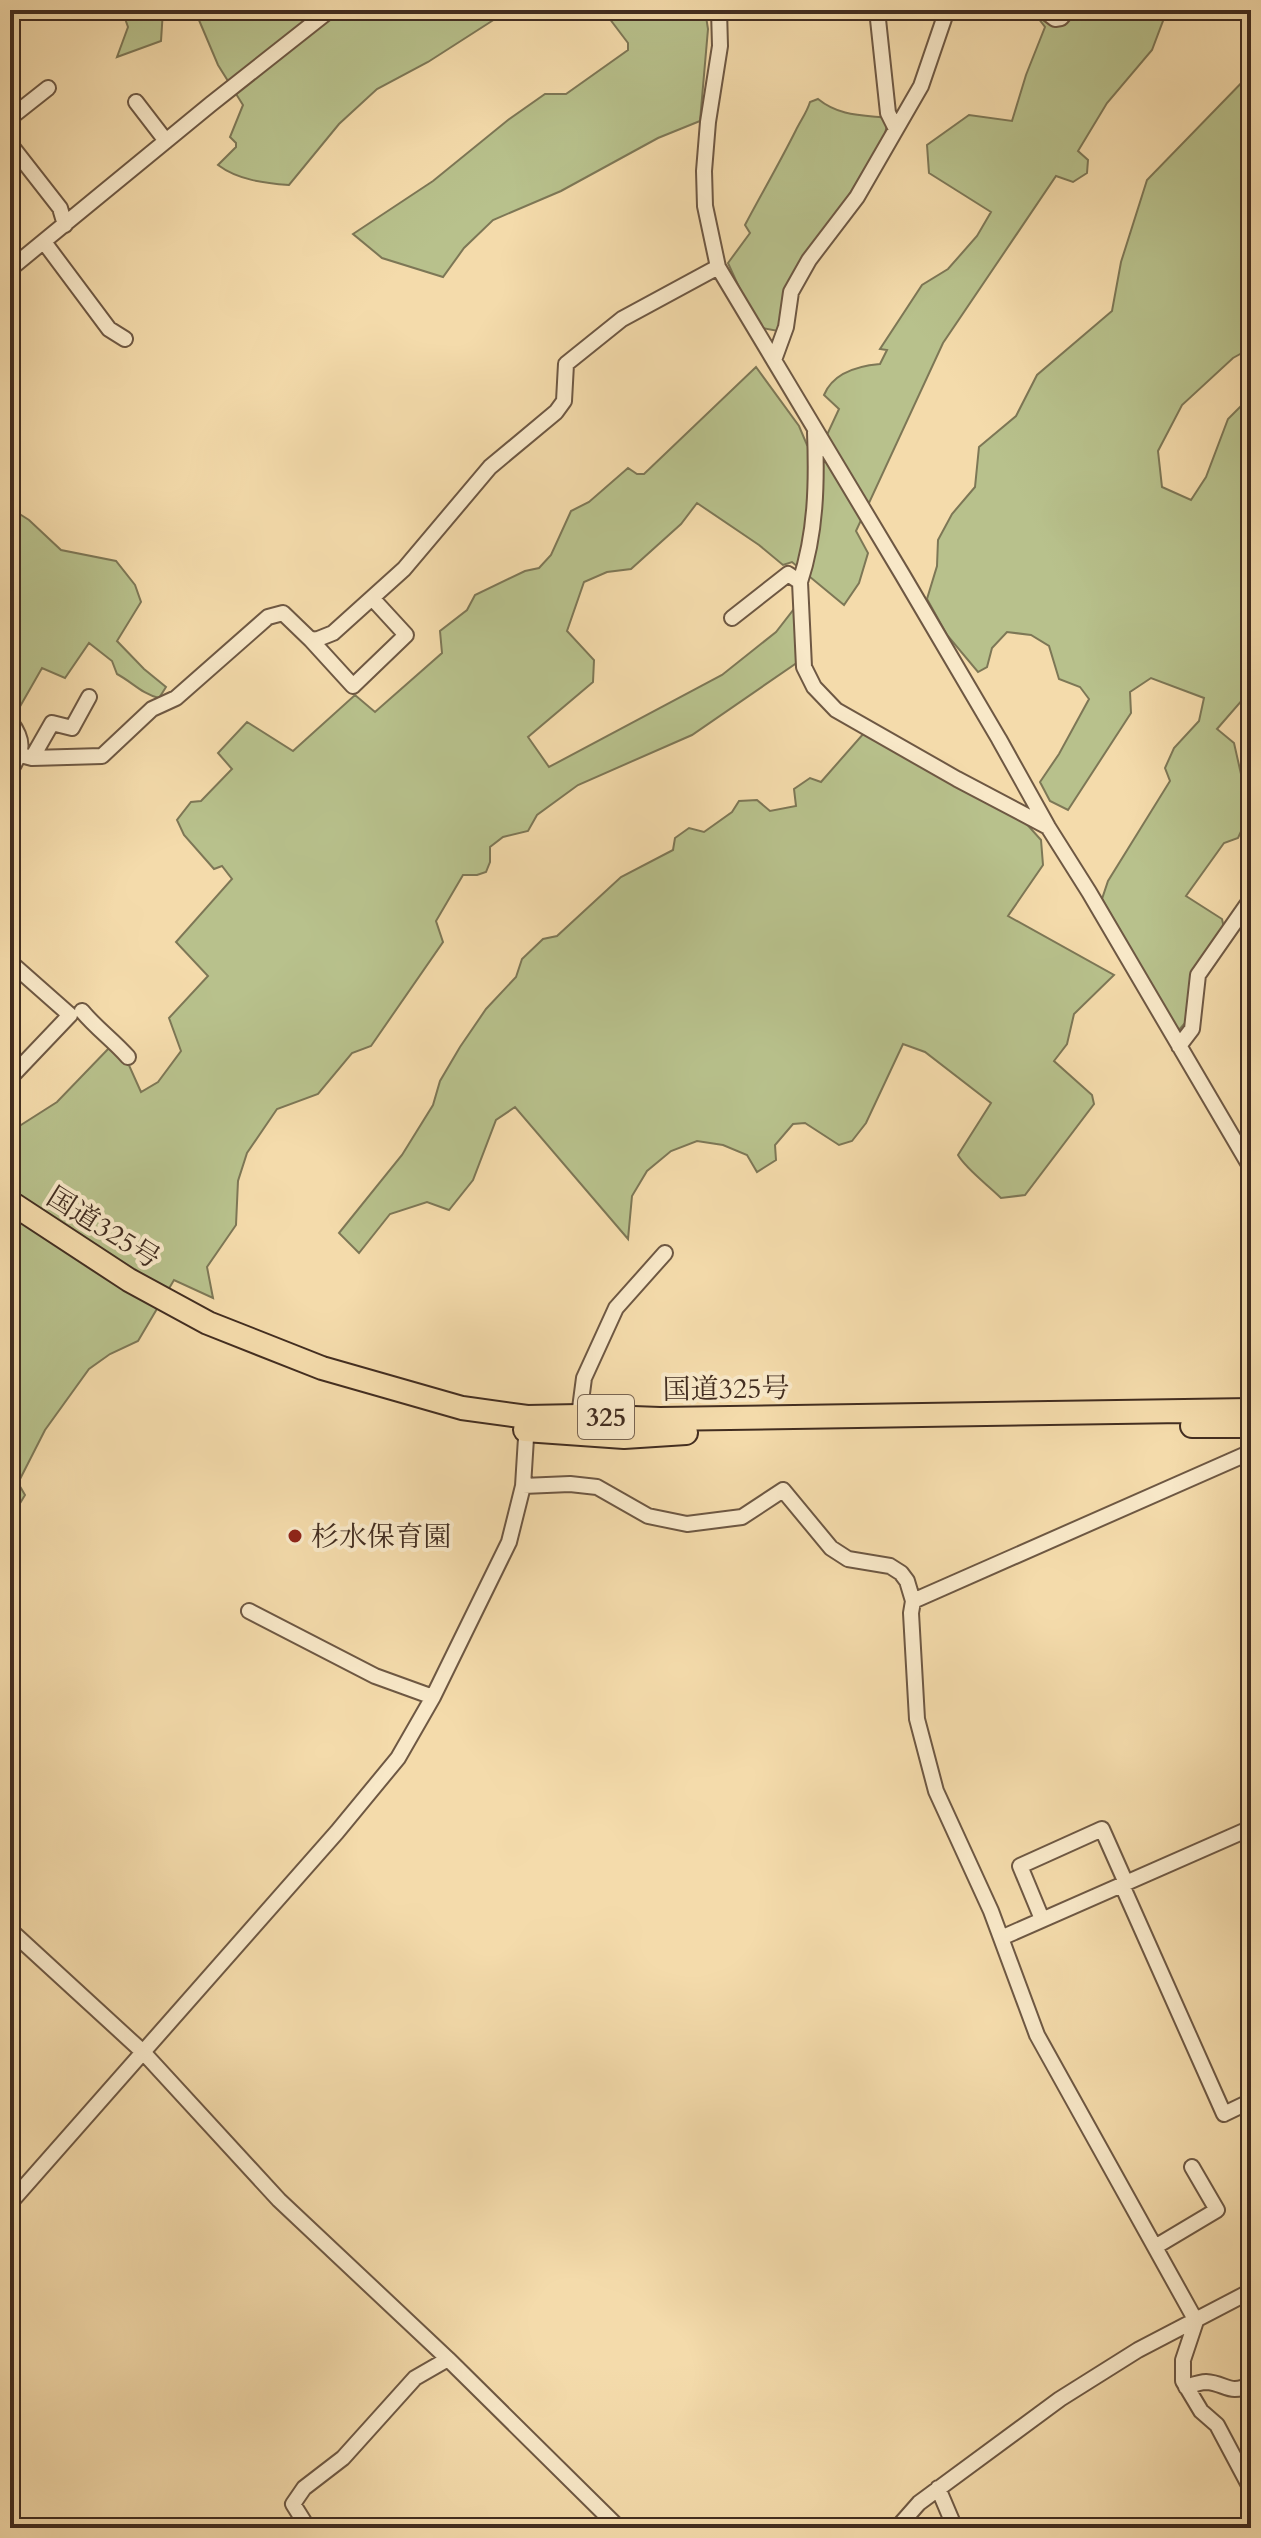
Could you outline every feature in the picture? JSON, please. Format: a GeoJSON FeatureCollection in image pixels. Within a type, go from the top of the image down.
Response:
{"type":"FeatureCollection","features":[{"type":"Feature","properties":{"kind":"highway","name":"国道325号"},"geometry":{"type":"LineString","coordinates":[[10,1202],[129,1280],[208,1323],[322,1368],[404,1393],[527,1424],[579,1416],[660,1419],[1251,1410]]}},
{"type":"Feature","properties":{"kind":"highway","name":"国道325号"},"geometry":{"type":"LineString","coordinates":[[10,1218],[177,1323],[308,1378],[443,1418],[527,1424],[624,1437],[801,1431],[1251,1426]]}},
{"type":"Feature","properties":{"kind":"street"},"geometry":{"type":"LineString","coordinates":[[10,269],[330,10]]}},
{"type":"Feature","properties":{"kind":"street"},"geometry":{"type":"LineString","coordinates":[[719,10],[720,46],[704,171],[705,206],[718,267],[1251,1168]]}},
{"type":"Feature","properties":{"kind":"street"},"geometry":{"type":"LineString","coordinates":[[877,10],[888,113],[896,129]]}},
{"type":"Feature","properties":{"kind":"street"},"geometry":{"type":"LineString","coordinates":[[774,360],[786,327],[791,292],[809,260],[857,197],[921,86],[947,10]]}},
{"type":"Feature","properties":{"kind":"street"},"geometry":{"type":"LineString","coordinates":[[1043,10],[1055,19],[1061,18],[1068,10]]}},
{"type":"Feature","properties":{"kind":"street"},"geometry":{"type":"LineString","coordinates":[[10,118],[48,88]]}},
{"type":"Feature","properties":{"kind":"street"},"geometry":{"type":"LineString","coordinates":[[136,102],[166,141]]}},
{"type":"Feature","properties":{"kind":"street"},"geometry":{"type":"LineString","coordinates":[[10,144],[60,208],[65,225]]}},
{"type":"Feature","properties":{"kind":"street"},"geometry":{"type":"LineString","coordinates":[[44,242],[109,329],[125,339]]}},
{"type":"Feature","properties":{"kind":"street"},"geometry":{"type":"LineString","coordinates":[[311,640],[333,633],[404,569],[490,467],[556,412],[564,401],[566,364],[622,319],[718,267]]}},
{"type":"Feature","properties":{"kind":"street"},"geometry":{"type":"LineString","coordinates":[[814,428],[814,515],[809,553],[800,582],[804,667],[814,687],[836,710],[1048,827]]}},
{"type":"Feature","properties":{"kind":"street"},"geometry":{"type":"LineString","coordinates":[[732,618],[788,574],[800,582]]}},
{"type":"Feature","properties":{"kind":"street"},"geometry":{"type":"LineString","coordinates":[[21,756],[102,756],[152,709],[176,698],[227,651],[276,613],[283,613],[353,686],[406,635],[372,598]]}},
{"type":"Feature","properties":{"kind":"street"},"geometry":{"type":"LineString","coordinates":[[10,771],[52,723],[72,728],[89,697]]}},
{"type":"Feature","properties":{"kind":"street"},"geometry":{"type":"LineString","coordinates":[[10,721],[20,740],[21,756]]}},
{"type":"Feature","properties":{"kind":"street"},"geometry":{"type":"LineString","coordinates":[[10,741],[21,756]]}},
{"type":"Feature","properties":{"kind":"street"},"geometry":{"type":"LineString","coordinates":[[1179,1046],[1192,1029],[1198,975],[1251,899]]}},
{"type":"Feature","properties":{"kind":"street"},"geometry":{"type":"LineString","coordinates":[[13,973],[82,1010],[96,1028],[128,1057]]}},
{"type":"Feature","properties":{"kind":"street"},"geometry":{"type":"LineString","coordinates":[[10,1078],[82,1010]]}},
{"type":"Feature","properties":{"kind":"street"},"geometry":{"type":"LineString","coordinates":[[579,1416],[584,1378],[616,1308],[665,1253]]}},
{"type":"Feature","properties":{"kind":"street"},"geometry":{"type":"LineString","coordinates":[[10,2203],[378,1785],[405,1748],[501,1561],[515,1523],[523,1486],[527,1424]]}},
{"type":"Feature","properties":{"kind":"street"},"geometry":{"type":"LineString","coordinates":[[913,1601],[1251,1452]]}},
{"type":"Feature","properties":{"kind":"street"},"geometry":{"type":"LineString","coordinates":[[523,1486],[570,1484],[597,1487],[648,1516],[687,1524],[742,1517],[783,1490],[831,1548],[848,1559],[890,1566],[907,1581],[913,1601],[911,1613],[917,1719],[936,1791],[1001,1938],[1037,2035],[1196,2321],[1183,2360],[1186,2387],[1201,2411],[1217,2425],[1251,2489]]}},
{"type":"Feature","properties":{"kind":"street"},"geometry":{"type":"LineString","coordinates":[[249,1611],[375,1676],[433,1697]]}},
{"type":"Feature","properties":{"kind":"street"},"geometry":{"type":"LineString","coordinates":[[1001,1938],[1251,1828]]}},
{"type":"Feature","properties":{"kind":"street"},"geometry":{"type":"LineString","coordinates":[[1042,1919],[1020,1866],[1102,1829],[1224,2114],[1251,2101]]}},
{"type":"Feature","properties":{"kind":"street"},"geometry":{"type":"LineString","coordinates":[[10,1930],[143,2052],[279,2200],[448,2359],[619,2528]]}},
{"type":"Feature","properties":{"kind":"street"},"geometry":{"type":"LineString","coordinates":[[1155,2247],[1217,2210],[1192,2167]]}},
{"type":"Feature","properties":{"kind":"street"},"geometry":{"type":"LineString","coordinates":[[897,2528],[919,2503],[1060,2399],[1138,2350],[1251,2291]]}},
{"type":"Feature","properties":{"kind":"street"},"geometry":{"type":"LineString","coordinates":[[308,2528],[293,2504],[304,2488],[343,2458],[415,2378],[448,2359]]}},
{"type":"Feature","properties":{"kind":"street"},"geometry":{"type":"LineString","coordinates":[[1186,2387],[1205,2382],[1230,2390],[1251,2384]]}},
{"type":"Feature","properties":{"kind":"street"},"geometry":{"type":"LineString","coordinates":[[938,2488],[955,2528]]}},
{"type":"Feature","properties":{"kind":"green space"},"geometry":{"type":"Polygon","coordinates":[[[122,10],[163,10],[161,41],[117,57],[128,27],[122,10]]]}},
{"type":"Feature","properties":{"kind":"green space"},"geometry":{"type":"Polygon","coordinates":[[[168,10],[509,10],[428,62],[377,89],[339,124],[289,185],[243,177],[218,165],[236,147],[230,137],[243,105],[218,65],[196,13],[168,10]]]}},
{"type":"Feature","properties":{"kind":"green space"},"geometry":{"type":"Polygon","coordinates":[[[603,10],[705,10],[708,29],[700,121],[658,138],[561,191],[493,220],[464,248],[443,277],[382,258],[353,234],[433,181],[545,94],[566,94],[628,50],[628,43],[603,10]]]}},
{"type":"Feature","properties":{"kind":"green space"},"geometry":{"type":"Polygon","coordinates":[[[1032,10],[1171,10],[1166,13],[1152,50],[1107,103],[1078,151],[1088,160],[1087,173],[1073,182],[1056,176],[943,343],[856,531],[868,553],[859,583],[844,605],[792,562],[783,565],[697,503],[681,524],[631,569],[607,572],[584,582],[567,631],[594,660],[593,682],[528,737],[549,767],[722,675],[776,632],[794,609],[798,662],[692,735],[578,785],[537,815],[528,831],[503,837],[490,847],[486,872],[463,875],[436,921],[443,942],[371,1046],[352,1053],[318,1094],[277,1109],[247,1153],[238,1181],[236,1225],[207,1267],[213,1298],[174,1280],[138,1341],[110,1354],[89,1369],[45,1430],[18,1483],[25,1495],[10,1520],[10,1132],[57,1102],[111,1046],[128,1063],[141,1092],[158,1082],[181,1051],[169,1018],[208,976],[176,942],[232,879],[222,866],[214,869],[184,835],[177,820],[191,802],[201,801],[232,769],[218,753],[247,722],[293,751],[355,695],[375,712],[442,653],[440,631],[467,610],[475,595],[525,571],[539,568],[551,555],[571,511],[589,502],[628,468],[637,474],[644,474],[756,367],[799,426],[807,445],[826,437],[839,409],[824,395],[828,387],[847,372],[880,364],[887,350],[880,349],[922,285],[948,269],[977,236],[991,212],[929,173],[927,145],[969,115],[1012,121],[1045,27],[1032,10]]]}},
{"type":"Feature","properties":{"kind":"green space"},"geometry":{"type":"Polygon","coordinates":[[[1251,73],[1251,348],[1233,358],[1182,405],[1158,451],[1162,487],[1191,500],[1206,477],[1228,419],[1251,396],[1251,690],[1217,729],[1234,743],[1241,774],[1251,785],[1251,810],[1238,838],[1224,843],[1186,896],[1222,919],[1224,928],[1192,972],[1186,1022],[1178,1031],[1102,899],[1108,881],[1170,781],[1165,768],[1174,748],[1199,721],[1204,698],[1151,678],[1130,692],[1131,713],[1068,810],[1050,801],[1040,782],[1089,699],[1080,687],[1059,679],[1049,646],[1031,635],[1007,632],[992,648],[987,667],[978,672],[947,635],[927,599],[937,566],[938,540],[952,514],[975,487],[979,447],[1016,416],[1037,375],[1112,311],[1121,262],[1147,180],[1251,73]]]}},
{"type":"Feature","properties":{"kind":"green space"},"geometry":{"type":"Polygon","coordinates":[[[818,99],[842,112],[888,118],[885,135],[836,217],[778,331],[762,328],[728,263],[750,233],[745,225],[810,102],[818,99]]]}},
{"type":"Feature","properties":{"kind":"green space"},"geometry":{"type":"Polygon","coordinates":[[[10,508],[29,520],[61,550],[116,561],[135,585],[141,602],[117,641],[166,687],[159,698],[117,674],[112,661],[89,643],[65,678],[42,668],[14,717],[10,717],[10,508]]]}},
{"type":"Feature","properties":{"kind":"green space"},"geometry":{"type":"Polygon","coordinates":[[[864,733],[1024,821],[1041,840],[1043,865],[1008,916],[1114,975],[1074,1014],[1067,1044],[1054,1061],[1092,1095],[1094,1104],[1025,1195],[1001,1198],[958,1155],[991,1103],[925,1052],[903,1044],[866,1123],[852,1141],[839,1145],[805,1123],[793,1124],[775,1145],[776,1160],[757,1172],[747,1155],[723,1145],[697,1141],[671,1151],[647,1171],[632,1196],[628,1239],[515,1107],[496,1120],[473,1180],[449,1210],[427,1202],[390,1214],[359,1253],[339,1233],[402,1155],[433,1105],[440,1081],[460,1047],[486,1009],[516,977],[522,959],[543,939],[557,936],[621,877],[673,850],[675,838],[689,828],[704,832],[732,812],[739,801],[757,800],[770,811],[796,806],[794,789],[810,778],[821,782],[864,733]]]}},
{"type":"Feature","properties":{"kind":"place","name":"杉水保育園"},"geometry":{"type":"Point","coordinates":[295,1536]}}]}
